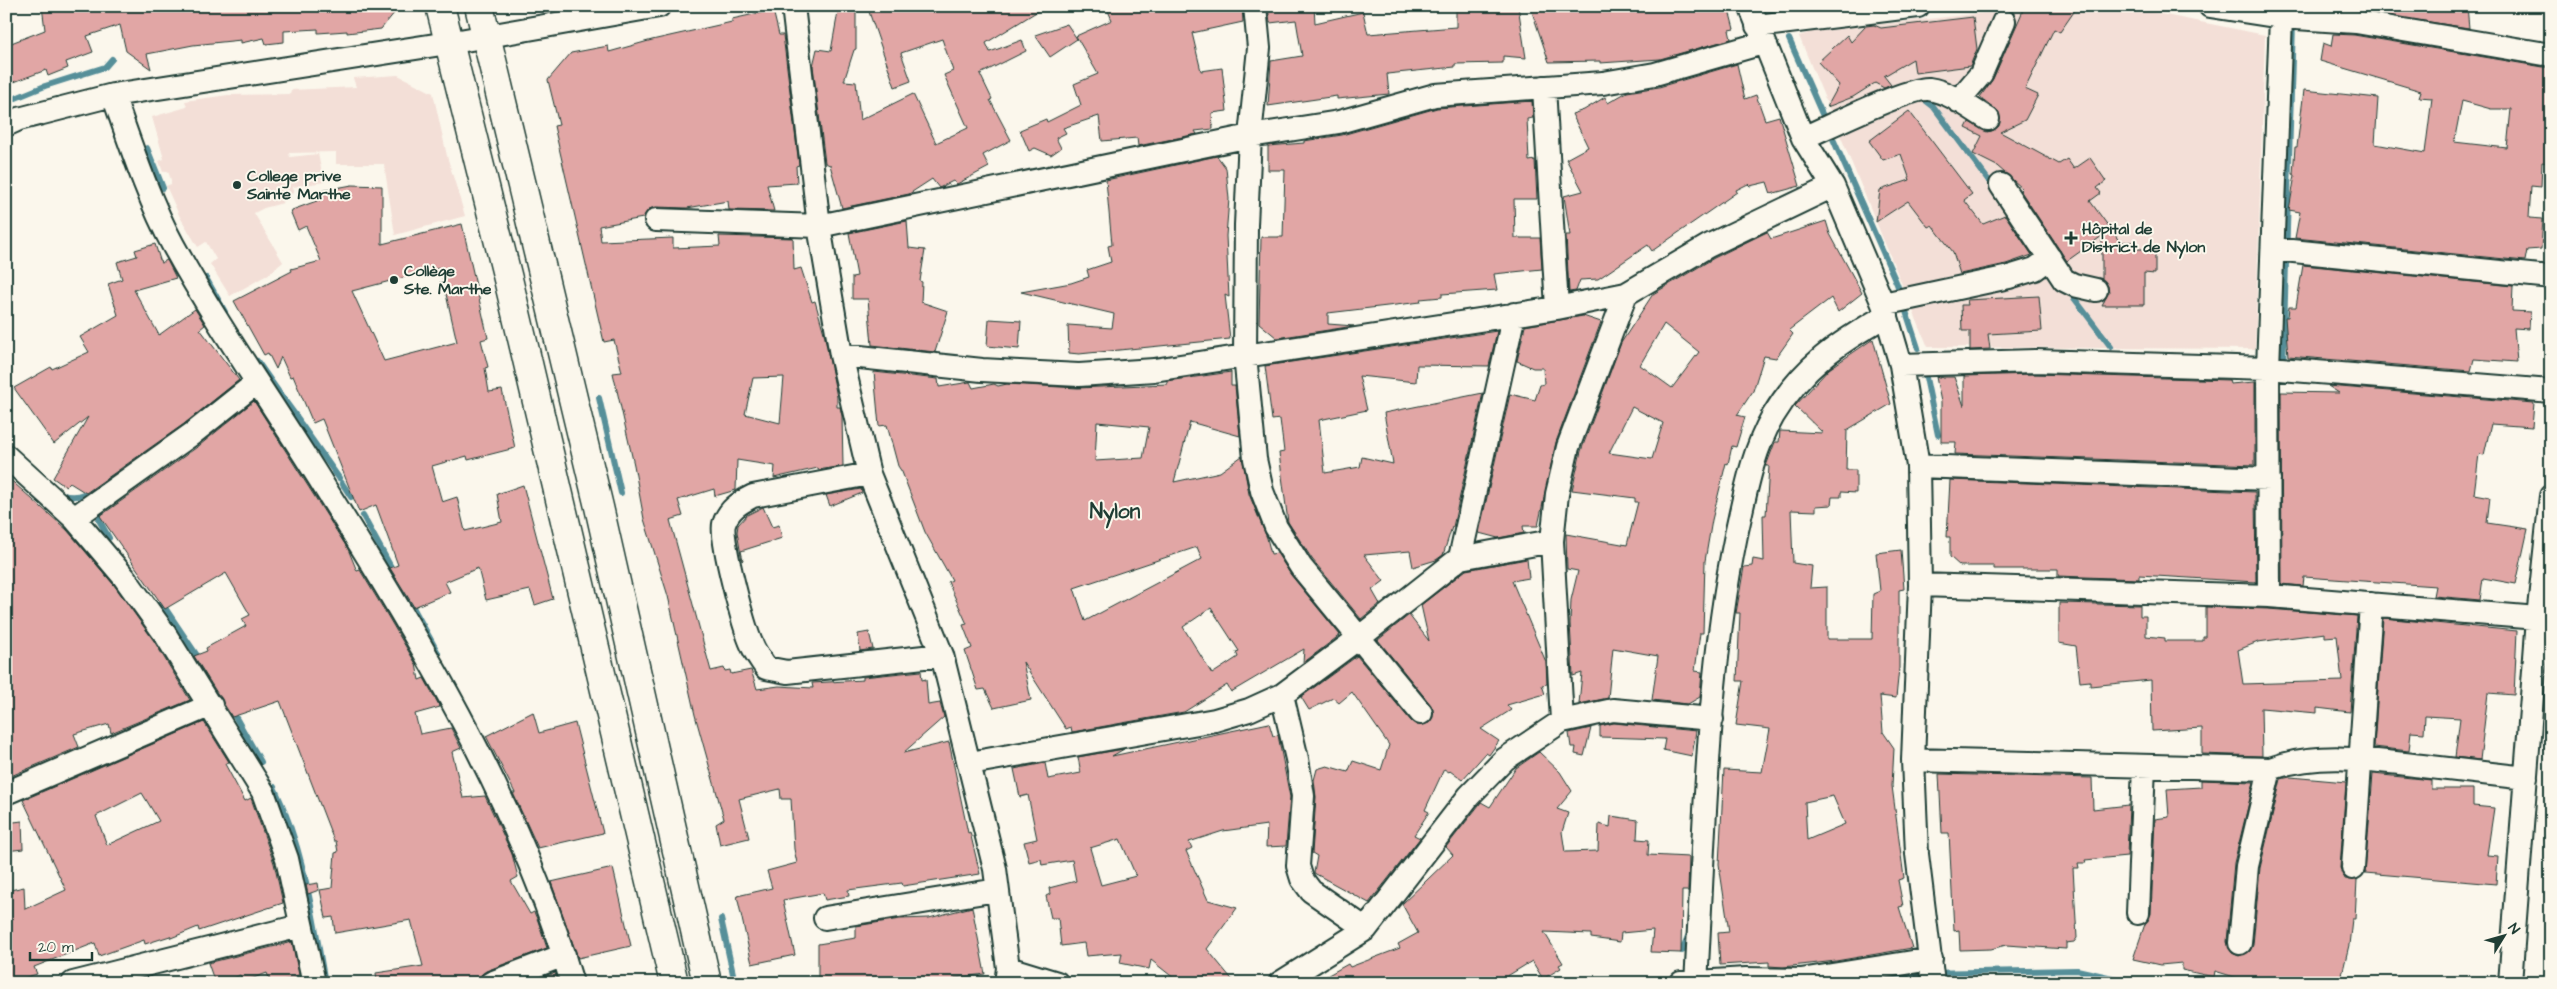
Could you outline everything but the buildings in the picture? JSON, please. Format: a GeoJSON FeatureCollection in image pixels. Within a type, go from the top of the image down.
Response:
{"type":"FeatureCollection","features":[{"type":"Feature","properties":{"kind":"main road"},"geometry":{"type":"LineString","coordinates":[[440,6],[512,292],[674,983]]}},
{"type":"Feature","properties":{"kind":"main road"},"geometry":{"type":"LineString","coordinates":[[479,6],[599,507],[707,983]]}},
{"type":"Feature","properties":{"kind":"street"},"geometry":{"type":"LineString","coordinates":[[6,124],[113,95],[486,37],[659,6]]}},
{"type":"Feature","properties":{"kind":"street"},"geometry":{"type":"LineString","coordinates":[[793,6],[819,226],[841,355],[869,474],[942,655],[970,763],[997,890],[1007,975],[1057,983]]}},
{"type":"Feature","properties":{"kind":"street"},"geometry":{"type":"LineString","coordinates":[[1255,6],[1259,48],[1250,136],[1246,225],[1245,355],[1256,459],[1262,491],[1276,526],[1301,566],[1421,713]]}},
{"type":"Feature","properties":{"kind":"street"},"geometry":{"type":"LineString","coordinates":[[656,220],[819,226],[1250,136],[1339,122],[1435,95],[1603,83],[1655,74],[1757,25],[1918,6]]}},
{"type":"Feature","properties":{"kind":"street"},"geometry":{"type":"LineString","coordinates":[[2210,6],[2281,17],[2310,12],[2356,22],[2551,54]]}},
{"type":"Feature","properties":{"kind":"street"},"geometry":{"type":"LineString","coordinates":[[2269,596],[2268,368],[2281,17]]}},
{"type":"Feature","properties":{"kind":"street"},"geometry":{"type":"LineString","coordinates":[[1958,101],[1981,74],[2004,22]]}},
{"type":"Feature","properties":{"kind":"street"},"geometry":{"type":"LineString","coordinates":[[1757,25],[1802,138],[1833,186],[1885,309],[1901,365],[1918,466],[1920,585],[1913,760],[1917,854],[1932,973],[1802,980],[1746,979],[1691,982],[1712,719],[1726,584],[1749,474],[1773,417],[1808,370],[1842,341],[1885,309],[2035,269],[2050,258]]}},
{"type":"Feature","properties":{"kind":"street"},"geometry":{"type":"LineString","coordinates":[[1544,87],[1557,308]]}},
{"type":"Feature","properties":{"kind":"street"},"geometry":{"type":"LineString","coordinates":[[1802,138],[1907,92],[1928,89],[1947,94],[1988,119]]}},
{"type":"Feature","properties":{"kind":"street"},"geometry":{"type":"LineString","coordinates":[[113,95],[172,243],[256,383],[325,487],[394,599],[475,745],[517,829],[564,955],[572,983]]}},
{"type":"Feature","properties":{"kind":"street"},"geometry":{"type":"LineString","coordinates":[[2001,184],[2050,258],[2069,283],[2096,290]]}},
{"type":"Feature","properties":{"kind":"street"},"geometry":{"type":"LineString","coordinates":[[841,355],[982,370],[1079,375],[1154,370],[1557,308],[1626,294],[1708,246],[1833,186]]}},
{"type":"Feature","properties":{"kind":"street"},"geometry":{"type":"LineString","coordinates":[[2273,248],[2551,277]]}},
{"type":"Feature","properties":{"kind":"street"},"geometry":{"type":"LineString","coordinates":[[1562,720],[1552,541],[1557,494],[1568,447],[1626,294]]}},
{"type":"Feature","properties":{"kind":"street"},"geometry":{"type":"LineString","coordinates":[[1460,558],[1514,314]]}},
{"type":"Feature","properties":{"kind":"street"},"geometry":{"type":"LineString","coordinates":[[1901,365],[2035,361],[2268,368],[2551,392]]}},
{"type":"Feature","properties":{"kind":"street"},"geometry":{"type":"LineString","coordinates":[[74,518],[192,434],[256,383]]}},
{"type":"Feature","properties":{"kind":"street"},"geometry":{"type":"LineString","coordinates":[[6,456],[74,518],[124,576],[165,634],[211,705],[263,792],[287,859],[300,926],[314,983]]}},
{"type":"Feature","properties":{"kind":"street"},"geometry":{"type":"LineString","coordinates":[[1918,466],[2268,479]]}},
{"type":"Feature","properties":{"kind":"street"},"geometry":{"type":"LineString","coordinates":[[869,474],[753,496],[729,512],[723,527],[726,546],[752,646],[766,668],[787,672],[942,655]]}},
{"type":"Feature","properties":{"kind":"street"},"geometry":{"type":"LineString","coordinates":[[2510,983],[2538,618],[2551,496]]}},
{"type":"Feature","properties":{"kind":"street"},"geometry":{"type":"LineString","coordinates":[[970,763],[1215,720],[1249,710],[1282,694],[1360,638],[1460,558],[1552,541]]}},
{"type":"Feature","properties":{"kind":"street"},"geometry":{"type":"LineString","coordinates":[[1920,585],[2269,596],[2538,618]]}},
{"type":"Feature","properties":{"kind":"street"},"geometry":{"type":"LineString","coordinates":[[2353,868],[2371,604]]}},
{"type":"Feature","properties":{"kind":"street"},"geometry":{"type":"LineString","coordinates":[[1282,694],[1297,759],[1303,796],[1298,866],[1302,879],[1311,891],[1366,929]]}},
{"type":"Feature","properties":{"kind":"street"},"geometry":{"type":"LineString","coordinates":[[6,793],[211,705]]}},
{"type":"Feature","properties":{"kind":"street"},"geometry":{"type":"LineString","coordinates":[[1280,983],[1366,929],[1469,796],[1505,759],[1562,720],[1613,710],[1655,712],[1712,719]]}},
{"type":"Feature","properties":{"kind":"street"},"geometry":{"type":"LineString","coordinates":[[1913,760],[2270,769],[2285,764],[2319,759],[2361,758],[2526,778]]}},
{"type":"Feature","properties":{"kind":"street"},"geometry":{"type":"LineString","coordinates":[[2138,913],[2144,766]]}},
{"type":"Feature","properties":{"kind":"street"},"geometry":{"type":"LineString","coordinates":[[2240,943],[2247,866],[2270,769]]}},
{"type":"Feature","properties":{"kind":"street"},"geometry":{"type":"LineString","coordinates":[[825,918],[997,890]]}},
{"type":"Feature","properties":{"kind":"street"},"geometry":{"type":"LineString","coordinates":[[73,983],[300,926]]}},
{"type":"Feature","properties":{"kind":"street"},"geometry":{"type":"LineString","coordinates":[[490,983],[564,955]]}},
{"type":"Feature","properties":{"kind":"shaded area","name":"Hôpital de District de Nylon"},"geometry":{"type":"Polygon","coordinates":[[[2047,6],[2121,6],[2265,35],[2255,349],[1928,347],[1799,36],[1811,32],[2047,6]]]}},
{"type":"Feature","properties":{"kind":"shaded area","name":"College prive Sainte Marthe"},"geometry":{"type":"Polygon","coordinates":[[[398,75],[433,93],[447,156],[465,216],[395,235],[384,164],[336,164],[336,152],[289,153],[290,157],[318,154],[324,182],[293,187],[294,193],[282,196],[283,203],[254,213],[283,262],[269,274],[230,296],[210,264],[216,259],[206,242],[198,247],[180,217],[166,186],[171,184],[171,180],[168,171],[163,172],[159,161],[164,159],[152,117],[187,107],[185,101],[228,95],[290,94],[291,90],[356,87],[353,78],[398,75]]]}},
{"type":"Feature","properties":{"kind":"waterway"},"geometry":{"type":"LineString","coordinates":[[2283,365],[2293,23]]}},
{"type":"Feature","properties":{"kind":"waterway"},"geometry":{"type":"LineString","coordinates":[[1789,39],[1897,284],[1918,348]]}},
{"type":"Feature","properties":{"kind":"waterway"},"geometry":{"type":"LineString","coordinates":[[6,102],[45,86],[105,67],[112,59]]}},
{"type":"Feature","properties":{"kind":"waterway"},"geometry":{"type":"LineString","coordinates":[[1920,96],[1933,106],[1995,189]]}},
{"type":"Feature","properties":{"kind":"waterway"},"geometry":{"type":"LineString","coordinates":[[147,148],[163,188]]}},
{"type":"Feature","properties":{"kind":"waterway"},"geometry":{"type":"LineString","coordinates":[[206,278],[225,312]]}},
{"type":"Feature","properties":{"kind":"waterway"},"geometry":{"type":"LineString","coordinates":[[2068,290],[2111,347]]}},
{"type":"Feature","properties":{"kind":"waterway"},"geometry":{"type":"LineString","coordinates":[[257,361],[278,391]]}},
{"type":"Feature","properties":{"kind":"waterway"},"geometry":{"type":"LineString","coordinates":[[1925,373],[1938,435]]}},
{"type":"Feature","properties":{"kind":"waterway"},"geometry":{"type":"LineString","coordinates":[[280,394],[299,420]]}},
{"type":"Feature","properties":{"kind":"waterway"},"geometry":{"type":"LineString","coordinates":[[599,398],[621,493]]}},
{"type":"Feature","properties":{"kind":"waterway"},"geometry":{"type":"LineString","coordinates":[[301,424],[339,478]]}},
{"type":"Feature","properties":{"kind":"waterway"},"geometry":{"type":"LineString","coordinates":[[60,493],[67,496],[82,495],[116,475]]}},
{"type":"Feature","properties":{"kind":"waterway"},"geometry":{"type":"LineString","coordinates":[[342,483],[351,497]]}},
{"type":"Feature","properties":{"kind":"waterway"},"geometry":{"type":"LineString","coordinates":[[102,507],[99,520],[109,538]]}},
{"type":"Feature","properties":{"kind":"waterway"},"geometry":{"type":"LineString","coordinates":[[363,516],[438,653]]}},
{"type":"Feature","properties":{"kind":"waterway"},"geometry":{"type":"LineString","coordinates":[[161,602],[200,660]]}},
{"type":"Feature","properties":{"kind":"waterway"},"geometry":{"type":"LineString","coordinates":[[231,709],[261,762]]}},
{"type":"Feature","properties":{"kind":"waterway"},"geometry":{"type":"LineString","coordinates":[[274,787],[293,834],[300,859],[312,908],[325,983]]}},
{"type":"Feature","properties":{"kind":"waterway"},"geometry":{"type":"LineString","coordinates":[[721,919],[735,983]]}},
{"type":"Feature","properties":{"kind":"waterway"},"geometry":{"type":"LineString","coordinates":[[1682,951],[1688,936]]}},
{"type":"Feature","properties":{"kind":"waterway"},"geometry":{"type":"LineString","coordinates":[[1885,977],[1926,973],[2077,970],[2135,983]]}},
{"type":"Feature","properties":{"kind":"place","name":"College prive Sainte Marthe"},"geometry":{"type":"Point","coordinates":[237,185]}},
{"type":"Feature","properties":{"kind":"place","name":"Hôpital de District de Nylon"},"geometry":{"type":"Point","coordinates":[2071,238]}},
{"type":"Feature","properties":{"kind":"place","name":"Collège Ste. Marthe"},"geometry":{"type":"Point","coordinates":[394,280]}},
{"type":"Feature","properties":{"kind":"district","name":"Nylon"},"geometry":{"type":"Point","coordinates":[1115,511]}}]}
